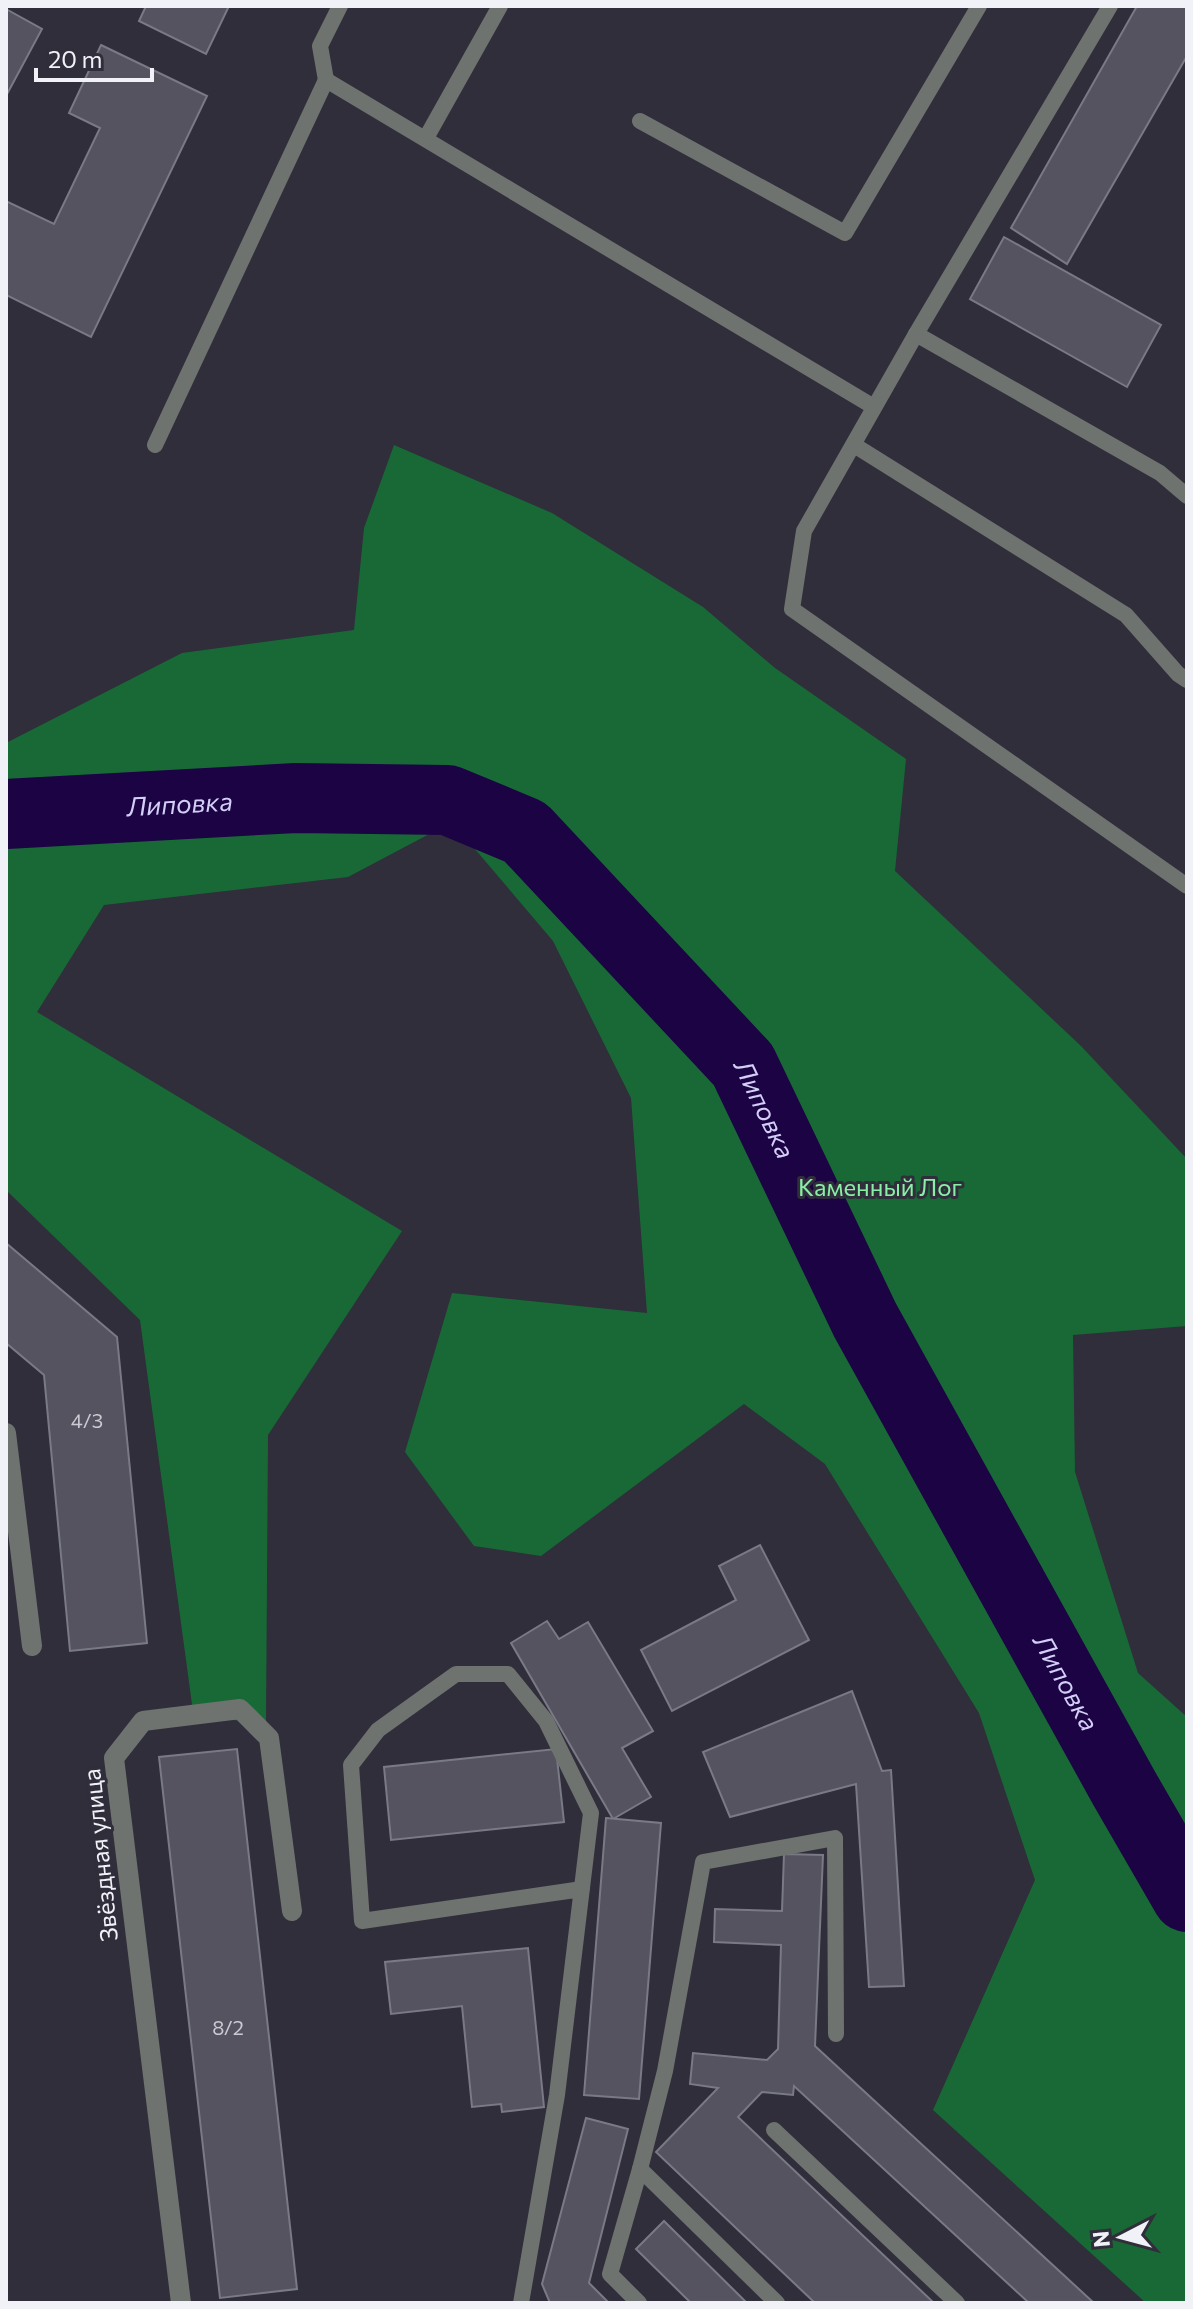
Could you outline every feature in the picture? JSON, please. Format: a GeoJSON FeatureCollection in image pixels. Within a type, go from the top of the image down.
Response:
{"type":"FeatureCollection","features":[{"type":"Feature","properties":{"kind":"street"},"geometry":{"type":"LineString","coordinates":[[6,1433],[32,1646]]}},
{"type":"Feature","properties":{"kind":"street","name":"Звёздная улица"},"geometry":{"type":"LineString","coordinates":[[181,2303],[114,1758],[143,1721],[240,1709],[269,1738],[292,1911]]}},
{"type":"Feature","properties":{"kind":"lane"},"geometry":{"type":"LineString","coordinates":[[155,445],[326,80],[320,46],[340,6]]}},
{"type":"Feature","properties":{"kind":"lane"},"geometry":{"type":"LineString","coordinates":[[426,138],[500,6]]}},
{"type":"Feature","properties":{"kind":"lane"},"geometry":{"type":"LineString","coordinates":[[640,121],[845,233],[979,6]]}},
{"type":"Feature","properties":{"kind":"lane"},"geometry":{"type":"LineString","coordinates":[[1110,6],[916,334],[804,531],[792,609],[1187,886]]}},
{"type":"Feature","properties":{"kind":"lane"},"geometry":{"type":"LineString","coordinates":[[326,80],[874,407]]}},
{"type":"Feature","properties":{"kind":"lane"},"geometry":{"type":"LineString","coordinates":[[916,334],[1160,473],[1187,496]]}},
{"type":"Feature","properties":{"kind":"lane"},"geometry":{"type":"LineString","coordinates":[[854,445],[1126,615],[1178,674],[1187,680]]}},
{"type":"Feature","properties":{"kind":"lane"},"geometry":{"type":"LineString","coordinates":[[521,2303],[557,2095],[582,1889],[591,1813],[546,1721],[508,1674],[456,1674],[378,1730],[351,1765],[362,1921],[582,1889]]}},
{"type":"Feature","properties":{"kind":"lane"},"geometry":{"type":"LineString","coordinates":[[639,2303],[610,2274],[665,2071],[703,1862],[835,1838],[836,2034]]}},
{"type":"Feature","properties":{"kind":"lane"},"geometry":{"type":"LineString","coordinates":[[774,2130],[957,2303]]}},
{"type":"Feature","properties":{"kind":"lane"},"geometry":{"type":"LineString","coordinates":[[640,2169],[777,2303]]}},
{"type":"Feature","properties":{"kind":"green space","name":"Каменный Лог"},"geometry":{"type":"Polygon","coordinates":[[[394,445],[552,513],[703,607],[775,668],[906,759],[895,871],[1081,1046],[1187,1159],[1187,1326],[1073,1335],[1075,1472],[1138,1673],[1187,1717],[1187,2303],[1146,2303],[933,2110],[1035,1880],[979,1713],[825,1464],[744,1404],[541,1556],[474,1546],[405,1452],[452,1293],[647,1313],[631,1098],[553,941],[452,822],[348,877],[104,905],[37,1012],[402,1231],[268,1435],[266,1721],[194,1719],[140,1320],[6,1190],[6,743],[182,653],[354,630],[364,528],[394,445]]]}},
{"type":"Feature","properties":{"kind":"building"},"geometry":{"type":"Polygon","coordinates":[[[146,6],[229,6],[206,54],[139,21],[146,6]]]}},
{"type":"Feature","properties":{"kind":"building"},"geometry":{"type":"Polygon","coordinates":[[[1137,6],[1187,6],[1187,56],[1067,264],[1011,228],[1137,6]]]}},
{"type":"Feature","properties":{"kind":"building"},"geometry":{"type":"Polygon","coordinates":[[[6,9],[42,29],[6,96],[6,9]]]}},
{"type":"Feature","properties":{"kind":"building"},"geometry":{"type":"Polygon","coordinates":[[[101,45],[207,96],[91,337],[6,295],[6,201],[54,224],[100,128],[69,113],[101,45]]]}},
{"type":"Feature","properties":{"kind":"building"},"geometry":{"type":"Polygon","coordinates":[[[1004,237],[1161,325],[1127,387],[970,299],[1004,237]]]}},
{"type":"Feature","properties":{"kind":"building"},"geometry":{"type":"Polygon","coordinates":[[[6,1243],[117,1337],[147,1643],[70,1651],[44,1375],[6,1343],[6,1243]]]}},
{"type":"Feature","properties":{"kind":"building"},"geometry":{"type":"Polygon","coordinates":[[[760,1545],[809,1640],[672,1711],[641,1650],[736,1600],[719,1566],[760,1545]]]}},
{"type":"Feature","properties":{"kind":"building"},"geometry":{"type":"Polygon","coordinates":[[[547,1621],[559,1639],[588,1622],[653,1731],[622,1748],[651,1797],[613,1819],[511,1643],[547,1621]]]}},
{"type":"Feature","properties":{"kind":"building"},"geometry":{"type":"Polygon","coordinates":[[[852,1691],[882,1771],[891,1770],[904,1986],[869,1987],[856,1784],[730,1817],[703,1752],[852,1691]]]}},
{"type":"Feature","properties":{"kind":"building"},"geometry":{"type":"Polygon","coordinates":[[[237,1749],[297,2289],[220,2298],[159,1757],[237,1749]]]}},
{"type":"Feature","properties":{"kind":"building"},"geometry":{"type":"Polygon","coordinates":[[[556,1749],[564,1822],[391,1840],[384,1767],[556,1749]]]}},
{"type":"Feature","properties":{"kind":"building"},"geometry":{"type":"Polygon","coordinates":[[[606,1818],[661,1823],[639,2099],[584,2095],[606,1818]]]}},
{"type":"Feature","properties":{"kind":"building"},"geometry":{"type":"Polygon","coordinates":[[[784,1854],[823,1855],[815,2046],[1094,2303],[1029,2303],[794,2086],[793,2095],[762,2092],[738,2117],[934,2303],[815,2303],[656,2152],[718,2088],[690,2084],[693,2053],[767,2060],[778,2049],[781,1945],[714,1942],[715,1909],[782,1911],[784,1854]]]}},
{"type":"Feature","properties":{"kind":"building"},"geometry":{"type":"Polygon","coordinates":[[[528,1948],[544,2107],[502,2112],[501,2104],[472,2107],[462,2006],[391,2014],[385,1962],[528,1948]]]}},
{"type":"Feature","properties":{"kind":"building"},"geometry":{"type":"Polygon","coordinates":[[[586,2118],[628,2129],[589,2283],[609,2303],[550,2303],[542,2284],[586,2118]]]}},
{"type":"Feature","properties":{"kind":"building"},"geometry":{"type":"Polygon","coordinates":[[[664,2221],[747,2303],[691,2303],[636,2249],[664,2221]]]}},
{"type":"Feature","properties":{"kind":"waterway","name":"Липовка"},"geometry":{"type":"LineString","coordinates":[[6,814],[296,798],[448,800],[525,832],[743,1065],[865,1320],[1187,1897]]}}]}
